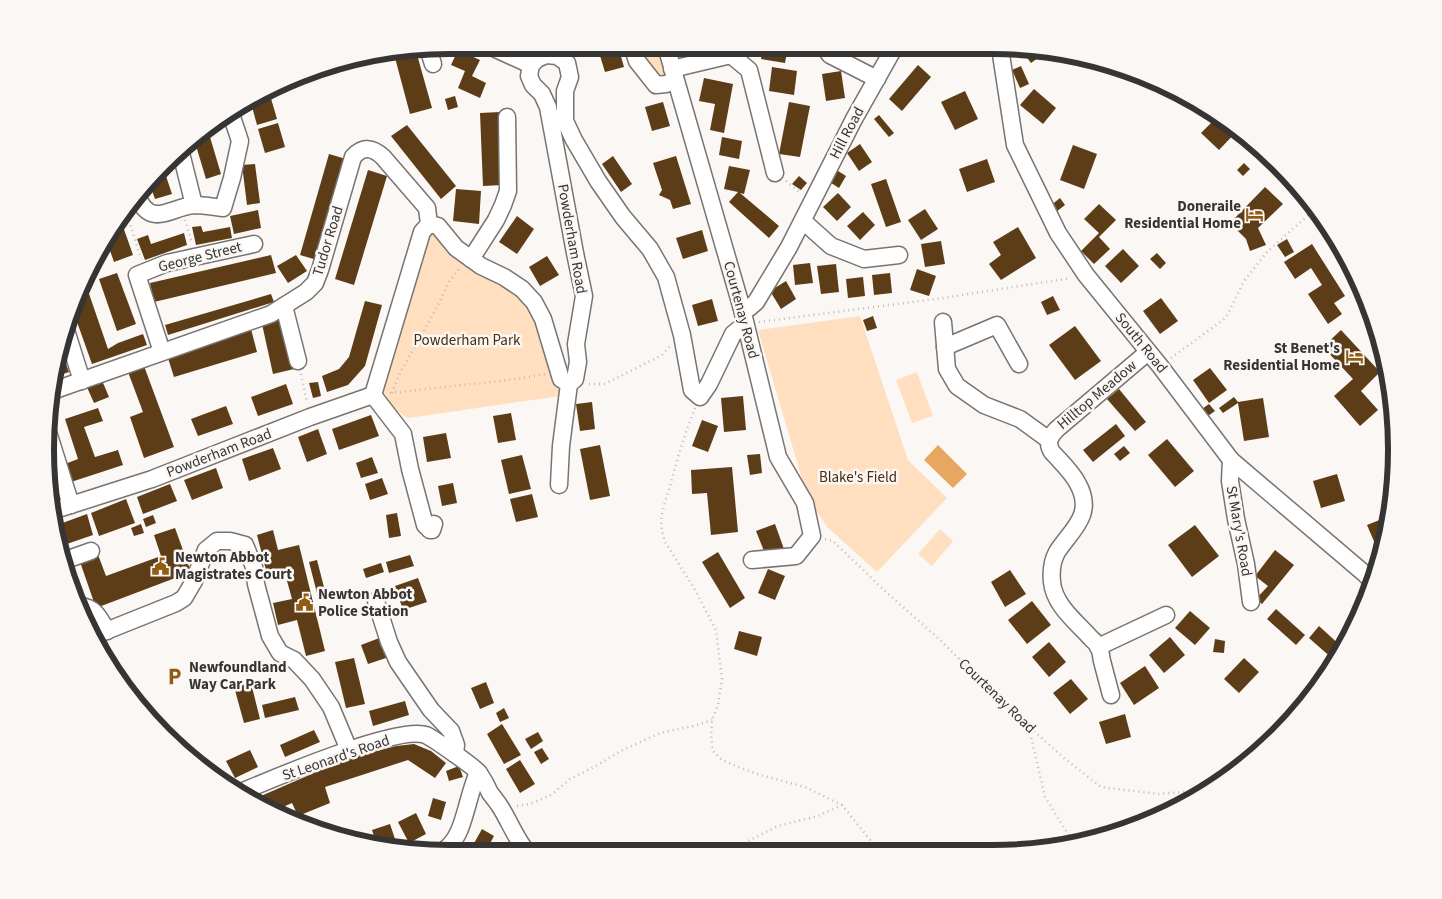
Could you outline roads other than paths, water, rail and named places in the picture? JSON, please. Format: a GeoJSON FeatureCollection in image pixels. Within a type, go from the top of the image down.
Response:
{"type":"FeatureCollection","features":[{"type":"Feature","properties":{"kind":"street"},"geometry":{"type":"LineString","coordinates":[[512,54],[531,65],[537,59],[546,55],[557,56],[566,63],[570,77],[565,91],[565,121],[598,181],[623,217],[650,248],[666,277],[682,336],[690,384],[692,390],[700,397],[709,384],[732,334],[744,316]]}},
{"type":"Feature","properties":{"kind":"street"},"geometry":{"type":"LineString","coordinates":[[635,54],[637,61],[656,85],[666,84],[674,74],[725,54]]}},
{"type":"Feature","properties":{"kind":"street","name":"Courtenay Road"},"geometry":{"type":"LineString","coordinates":[[668,54],[744,316],[778,457],[805,503],[812,536],[796,556],[752,560]]}},
{"type":"Feature","properties":{"kind":"street"},"geometry":{"type":"LineString","coordinates":[[736,54],[749,70],[775,173]]}},
{"type":"Feature","properties":{"kind":"street"},"geometry":{"type":"LineString","coordinates":[[829,54],[877,79]]}},
{"type":"Feature","properties":{"kind":"street","name":"Hill Road"},"geometry":{"type":"LineString","coordinates":[[744,316],[748,308],[756,302],[789,247],[854,119],[891,54]]}},
{"type":"Feature","properties":{"kind":"street","name":"South Road"},"geometry":{"type":"LineString","coordinates":[[1001,54],[1015,145],[1058,232],[1086,275],[1160,366],[1231,460],[1367,576]]}},
{"type":"Feature","properties":{"kind":"street","name":"Powderham Road"},"geometry":{"type":"LineString","coordinates":[[531,65],[529,76],[533,85],[542,94],[548,107],[584,296],[576,344],[578,362],[575,378],[569,384],[561,446],[560,485]]}},
{"type":"Feature","properties":{"kind":"street"},"geometry":{"type":"LineString","coordinates":[[469,258],[496,220],[508,190],[507,117]]}},
{"type":"Feature","properties":{"kind":"street"},"geometry":{"type":"LineString","coordinates":[[140,203],[149,213],[155,215],[188,207],[223,208],[240,141],[233,119]]}},
{"type":"Feature","properties":{"kind":"street","name":"Tudor Road"},"geometry":{"type":"LineString","coordinates":[[58,389],[271,314],[306,292],[315,283],[320,270],[353,158],[359,151],[367,149],[376,150],[383,157],[427,208],[429,224]]}},
{"type":"Feature","properties":{"kind":"street"},"geometry":{"type":"LineString","coordinates":[[182,159],[188,207]]}},
{"type":"Feature","properties":{"kind":"street"},"geometry":{"type":"LineString","coordinates":[[802,220],[831,246],[864,259],[899,255]]}},
{"type":"Feature","properties":{"kind":"street"},"geometry":{"type":"LineString","coordinates":[[434,524],[432,530],[425,525],[403,434],[373,395],[422,232],[429,224],[438,226],[456,248],[469,258],[522,289],[534,302],[543,319],[561,379],[569,384]]}},
{"type":"Feature","properties":{"kind":"street","name":"George Street"},"geometry":{"type":"LineString","coordinates":[[162,352],[137,275],[167,263],[254,244]]}},
{"type":"Feature","properties":{"kind":"street"},"geometry":{"type":"LineString","coordinates":[[284,306],[298,361]]}},
{"type":"Feature","properties":{"kind":"street","name":"Hilltop Meadow"},"geometry":{"type":"LineString","coordinates":[[943,322],[947,369],[957,386],[984,404],[1020,419],[1049,440]]}},
{"type":"Feature","properties":{"kind":"street"},"geometry":{"type":"LineString","coordinates":[[945,347],[998,325],[1019,364]]}},
{"type":"Feature","properties":{"kind":"street"},"geometry":{"type":"LineString","coordinates":[[69,340],[82,381]]}},
{"type":"Feature","properties":{"kind":"street","name":"Hilltop Meadow"},"geometry":{"type":"LineString","coordinates":[[1111,695],[1098,646],[1065,610],[1053,590],[1051,572],[1056,553],[1078,526],[1083,512],[1083,503],[1079,485],[1049,448],[1049,440],[1050,436],[1057,429],[1148,352]]}},
{"type":"Feature","properties":{"kind":"street","name":"Powderham Road"},"geometry":{"type":"LineString","coordinates":[[58,509],[152,479],[310,417],[373,395]]}},
{"type":"Feature","properties":{"kind":"street"},"geometry":{"type":"LineString","coordinates":[[54,451],[71,505]]}},
{"type":"Feature","properties":{"kind":"street","name":"St Mary's Road"},"geometry":{"type":"LineString","coordinates":[[1231,460],[1230,481],[1246,564],[1251,602]]}},
{"type":"Feature","properties":{"kind":"street"},"geometry":{"type":"LineString","coordinates":[[87,608],[98,615],[102,633],[184,598],[194,582],[206,550],[217,541],[230,541],[245,545],[254,567],[256,584],[270,636],[280,653],[294,660],[312,679],[331,707],[349,750]]}},
{"type":"Feature","properties":{"kind":"street"},"geometry":{"type":"LineString","coordinates":[[69,559],[91,551]]}},
{"type":"Feature","properties":{"kind":"street"},"geometry":{"type":"LineString","coordinates":[[376,601],[389,642],[398,662],[431,710],[451,731],[456,745],[455,754]]}},
{"type":"Feature","properties":{"kind":"street"},"geometry":{"type":"LineString","coordinates":[[1098,646],[1166,615]]}},
{"type":"Feature","properties":{"kind":"street","name":"St Leonard's Road"},"geometry":{"type":"LineString","coordinates":[[248,789],[349,750],[381,740],[415,734],[426,736],[455,754],[478,772],[522,845]]}},
{"type":"Feature","properties":{"kind":"street"},"geometry":{"type":"LineString","coordinates":[[451,845],[457,837],[478,772]]}},
{"type":"Feature","properties":{"kind":"place","name":"Doneraile Residential Home"},"geometry":{"type":"Point","coordinates":[1255,215]}},
{"type":"Feature","properties":{"kind":"place","name":"St Benet's Residential Home"},"geometry":{"type":"Point","coordinates":[1354,357]}},
{"type":"Feature","properties":{"kind":"place","name":"Newton Abbot Magistrates Court"},"geometry":{"type":"Point","coordinates":[161,566]}},
{"type":"Feature","properties":{"kind":"place","name":"Newton Abbot Police Station"},"geometry":{"type":"Point","coordinates":[304,603]}},
{"type":"Feature","properties":{"kind":"place","name":"Newfoundland Way Car Park"},"geometry":{"type":"Point","coordinates":[175,676]}},
{"type":"Feature","properties":{"kind":"park label","name":"Powderham Park"},"geometry":{"type":"Point","coordinates":[467,340]}},
{"type":"Feature","properties":{"kind":"park label","name":"Blake's Field"},"geometry":{"type":"Point","coordinates":[858,477]}}]}
